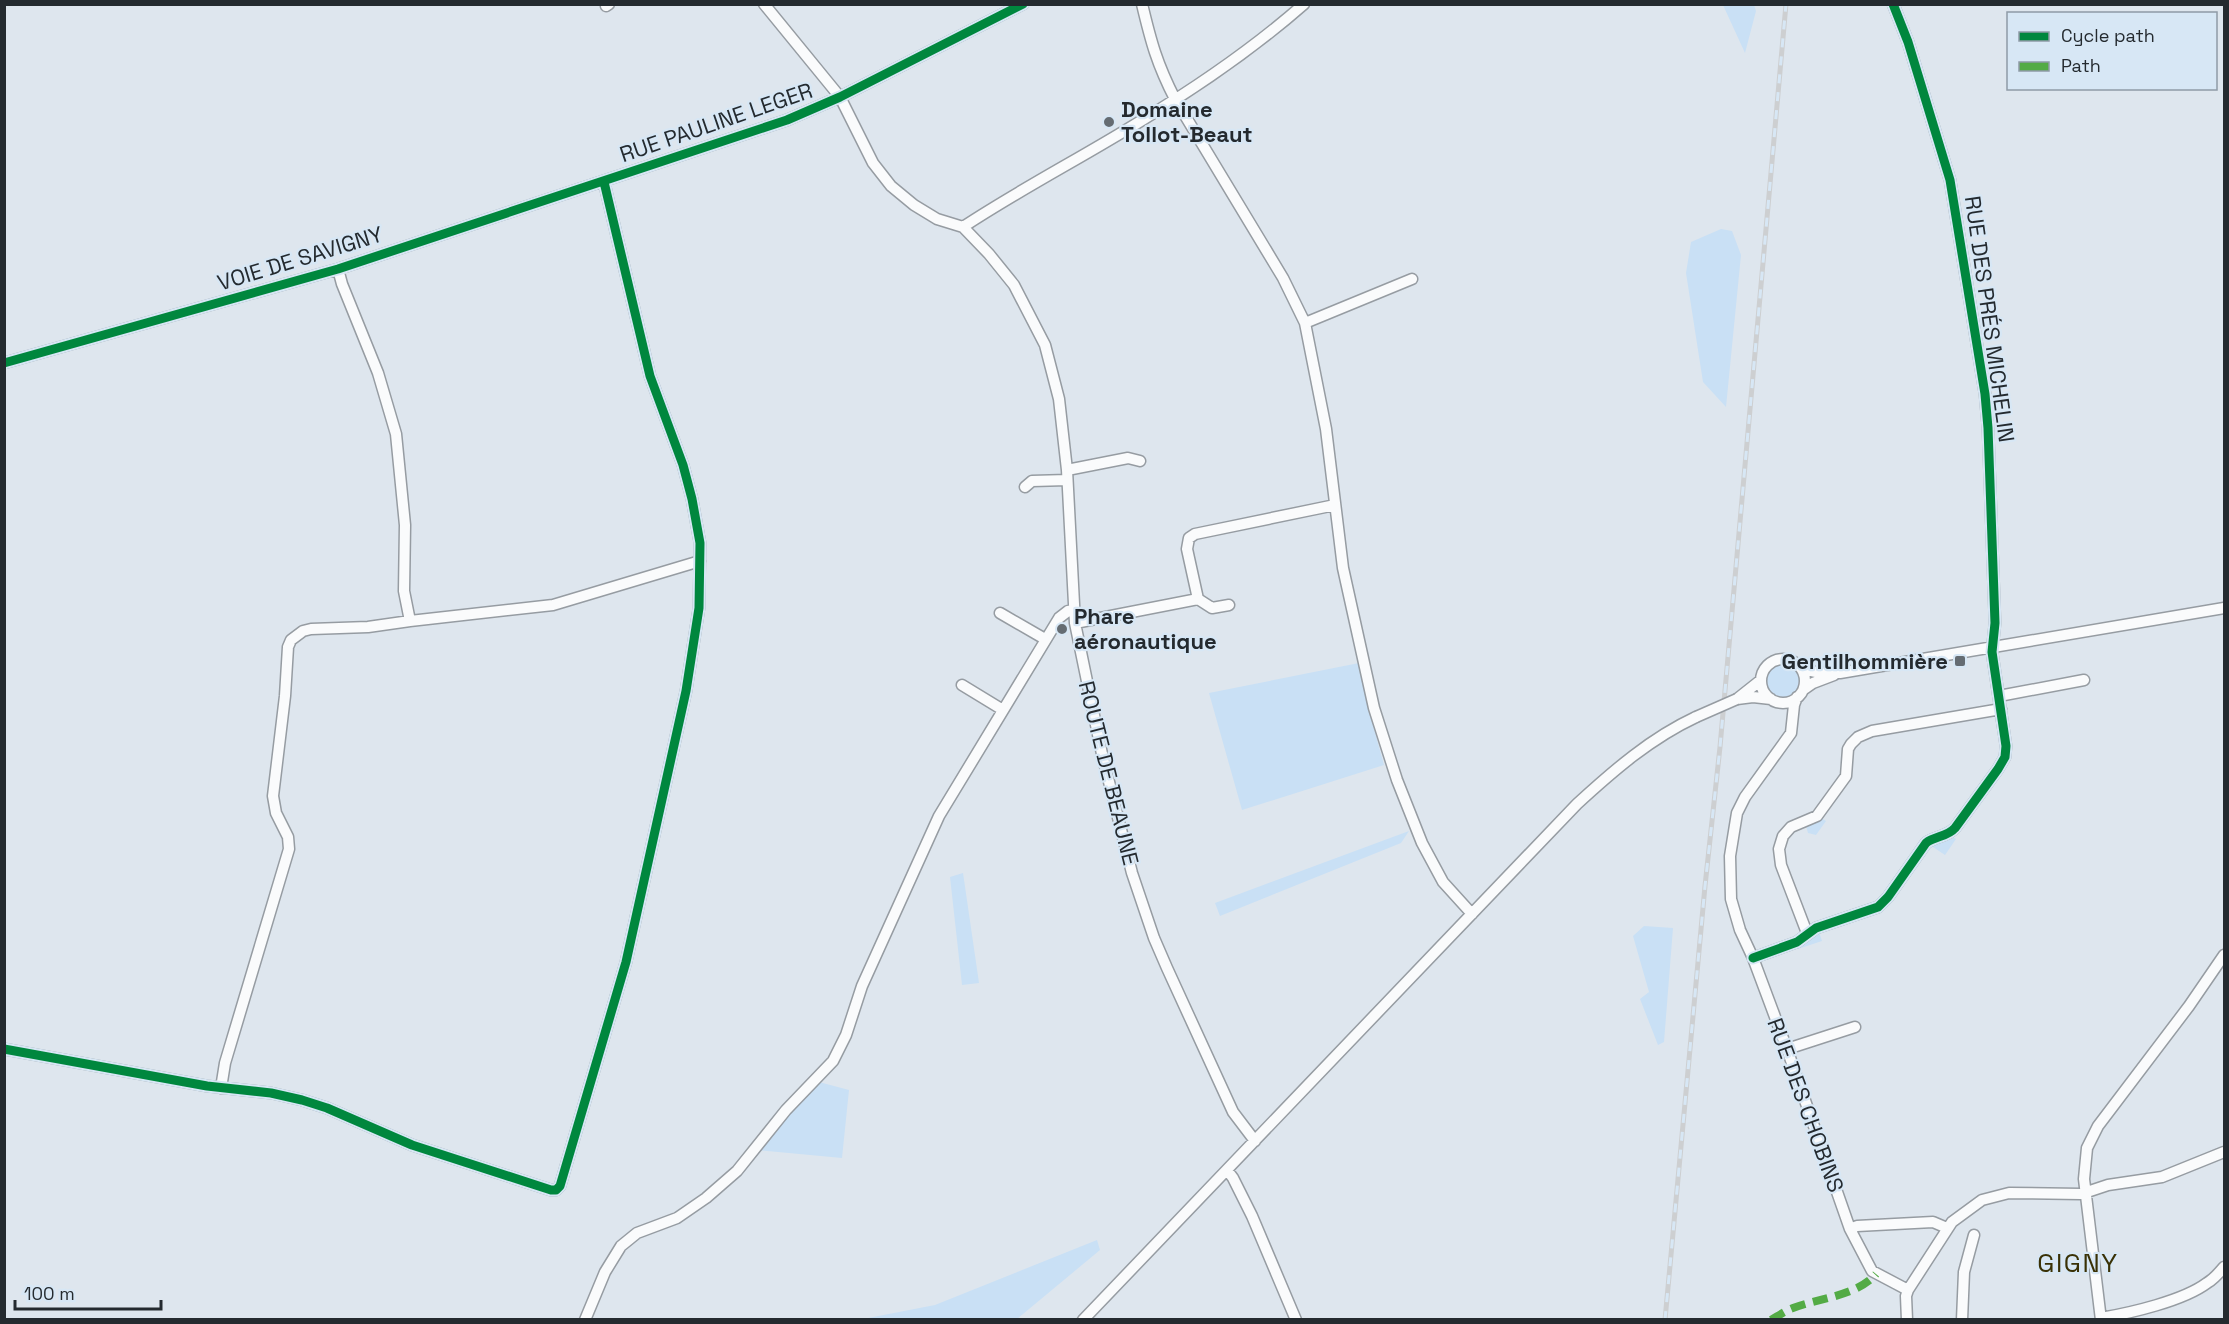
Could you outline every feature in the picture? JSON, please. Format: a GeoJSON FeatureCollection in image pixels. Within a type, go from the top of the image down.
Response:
{"type":"FeatureCollection","features":[{"type":"Feature","properties":{"kind":"street"},"geometry":{"type":"LineString","coordinates":[[764,4],[840,98],[873,163],[891,186],[914,206],[937,219],[963,227],[1004,200],[1146,119],[1270,34],[1305,4]]}},
{"type":"Feature","properties":{"kind":"street","name":"RUE PAULINE LEGER"},"geometry":{"type":"LineString","coordinates":[[603,182],[787,120],[840,98],[1023,4]]}},
{"type":"Feature","properties":{"kind":"street"},"geometry":{"type":"LineString","coordinates":[[1143,4],[1159,69],[1283,278],[1305,323],[1326,429],[1343,568],[1384,744],[1409,812],[1437,873],[1449,891],[1472,914]]}},
{"type":"Feature","properties":{"kind":"street","name":"RUE DES PRÉS MICHELIN"},"geometry":{"type":"LineString","coordinates":[[1753,958],[1797,942],[1816,928],[1878,906],[1888,897],[1926,843],[1948,834],[1955,828],[2005,757],[2006,746],[1993,648],[1995,623],[1993,531],[1985,394],[1950,180],[1908,42],[1893,4]]}},
{"type":"Feature","properties":{"kind":"street"},"geometry":{"type":"LineString","coordinates":[[4,1049],[221,1088],[271,1093],[302,1100],[327,1108],[422,1148],[551,1190],[556,1190],[560,1186],[629,951],[686,691],[699,608],[700,543],[692,499],[683,465],[650,376],[603,182]]}},
{"type":"Feature","properties":{"kind":"street","name":"VOIE DE SAVIGNY"},"geometry":{"type":"LineString","coordinates":[[4,363],[338,269],[603,182]]}},
{"type":"Feature","properties":{"kind":"street","name":"ROUTE DE BEAUNE"},"geometry":{"type":"LineString","coordinates":[[963,227],[1014,285],[1045,345],[1059,399],[1067,475],[1075,623],[1102,754],[1132,873],[1154,938],[1233,1112],[1255,1141]]}},
{"type":"Feature","properties":{"kind":"street"},"geometry":{"type":"LineString","coordinates":[[338,269],[378,373],[396,434],[405,525],[404,591],[410,621]]}},
{"type":"Feature","properties":{"kind":"street"},"geometry":{"type":"LineString","coordinates":[[1305,323],[1412,279]]}},
{"type":"Feature","properties":{"kind":"street"},"geometry":{"type":"LineString","coordinates":[[1025,488],[1032,481],[1067,475],[1128,458],[1140,461]]}},
{"type":"Feature","properties":{"kind":"street"},"geometry":{"type":"LineString","coordinates":[[1198,599],[1187,549],[1189,538],[1202,532],[1335,505]]}},
{"type":"Feature","properties":{"kind":"street"},"geometry":{"type":"LineString","coordinates":[[221,1088],[225,1063],[288,849],[288,837],[276,813],[273,796],[285,696],[288,647],[294,636],[303,631],[392,625],[553,605],[700,561]]}},
{"type":"Feature","properties":{"kind":"street"},"geometry":{"type":"LineString","coordinates":[[1075,623],[1198,599],[1212,608],[1229,604]]}},
{"type":"Feature","properties":{"kind":"street"},"geometry":{"type":"LineString","coordinates":[[1083,1320],[1577,804],[1612,772],[1658,738],[1696,717],[1737,699],[1761,680],[1765,668],[1777,659],[1790,659],[1802,669],[1840,673],[2224,608]]}},
{"type":"Feature","properties":{"kind":"street"},"geometry":{"type":"LineString","coordinates":[[585,1320],[605,1272],[621,1246],[637,1233],[677,1218],[706,1198],[737,1171],[792,1103],[833,1061],[842,1043],[862,986],[939,816],[1045,639],[1059,618],[1073,610]]}},
{"type":"Feature","properties":{"kind":"street"},"geometry":{"type":"LineString","coordinates":[[1000,613],[1045,639]]}},
{"type":"Feature","properties":{"kind":"street"},"geometry":{"type":"LineString","coordinates":[[1787,738],[1793,729],[1794,705],[1805,679],[1802,669]]}},
{"type":"Feature","properties":{"kind":"street"},"geometry":{"type":"LineString","coordinates":[[1737,699],[1753,697],[1788,702],[1814,683],[1840,673]]}},
{"type":"Feature","properties":{"kind":"street"},"geometry":{"type":"LineString","coordinates":[[1761,680],[1764,690],[1786,716],[1787,738]]}},
{"type":"Feature","properties":{"kind":"street"},"geometry":{"type":"LineString","coordinates":[[1999,696],[2084,680]]}},
{"type":"Feature","properties":{"kind":"street"},"geometry":{"type":"LineString","coordinates":[[962,685],[1003,710]]}},
{"type":"Feature","properties":{"kind":"street"},"geometry":{"type":"LineString","coordinates":[[1807,933],[1781,865],[1780,842],[1791,827],[1817,816],[1829,800],[1847,772],[1848,749],[1851,744],[1858,737],[1872,731],[2001,709]]}},
{"type":"Feature","properties":{"kind":"street","name":"RUE DES CHOBINS"},"geometry":{"type":"LineString","coordinates":[[1787,738],[1745,797],[1737,813],[1730,856],[1731,899],[1740,930],[1787,1048],[1850,1229],[1872,1271],[1908,1290]]}},
{"type":"Feature","properties":{"kind":"street"},"geometry":{"type":"LineString","coordinates":[[2224,955],[2189,1006],[2098,1126],[2087,1148],[2085,1158],[2085,1193],[2101,1319],[2132,1312],[2187,1294],[2224,1270]]}},
{"type":"Feature","properties":{"kind":"street"},"geometry":{"type":"LineString","coordinates":[[1787,1048],[1855,1027]]}},
{"type":"Feature","properties":{"kind":"street"},"geometry":{"type":"LineString","coordinates":[[1907,1320],[1908,1290],[1947,1228],[1965,1211],[1982,1200],[2009,1193],[2060,1195],[2085,1193],[2108,1185],[2162,1177],[2224,1152]]}},
{"type":"Feature","properties":{"kind":"street"},"geometry":{"type":"LineString","coordinates":[[1227,1170],[1252,1216],[1296,1320]]}},
{"type":"Feature","properties":{"kind":"street"},"geometry":{"type":"LineString","coordinates":[[1850,1229],[1857,1226],[1933,1222],[1947,1228]]}},
{"type":"Feature","properties":{"kind":"street"},"geometry":{"type":"LineString","coordinates":[[1962,1320],[1964,1272],[1974,1235]]}},
{"type":"Feature","properties":{"kind":"shaded area"},"geometry":{"type":"Polygon","coordinates":[[[1723,5],[1754,5],[1756,11],[1745,53],[1723,5]]]}},
{"type":"Feature","properties":{"kind":"shaded area"},"geometry":{"type":"Polygon","coordinates":[[[1721,229],[1732,231],[1741,255],[1726,407],[1703,382],[1686,273],[1691,242],[1721,229]]]}},
{"type":"Feature","properties":{"kind":"shaded area"},"geometry":{"type":"Polygon","coordinates":[[[1359,663],[1384,765],[1242,810],[1209,693],[1359,663]]]}},
{"type":"Feature","properties":{"kind":"shaded area"},"geometry":{"type":"Polygon","coordinates":[[[1783,663],[1795,668],[1800,680],[1795,692],[1783,697],[1771,692],[1766,680],[1771,668],[1783,663]]]}},
{"type":"Feature","properties":{"kind":"shaded area"},"geometry":{"type":"Polygon","coordinates":[[[1821,818],[1826,821],[1816,835],[1808,833],[1806,826],[1821,818]]]}},
{"type":"Feature","properties":{"kind":"shaded area"},"geometry":{"type":"Polygon","coordinates":[[[1409,831],[1401,843],[1220,916],[1215,903],[1409,831]]]}},
{"type":"Feature","properties":{"kind":"shaded area"},"geometry":{"type":"Polygon","coordinates":[[[1953,837],[1956,839],[1945,855],[1930,845],[1953,837]]]}},
{"type":"Feature","properties":{"kind":"shaded area"},"geometry":{"type":"Polygon","coordinates":[[[963,873],[979,983],[962,985],[950,877],[963,873]]]}},
{"type":"Feature","properties":{"kind":"shaded area"},"geometry":{"type":"Polygon","coordinates":[[[1644,926],[1673,928],[1664,1042],[1658,1045],[1640,999],[1649,992],[1633,936],[1644,926]]]}},
{"type":"Feature","properties":{"kind":"shaded area"},"geometry":{"type":"Polygon","coordinates":[[[1819,932],[1822,941],[1798,949],[1797,947],[1819,932]]]}},
{"type":"Feature","properties":{"kind":"shaded area"},"geometry":{"type":"Polygon","coordinates":[[[819,1082],[849,1090],[842,1158],[756,1150],[801,1096],[819,1082]]]}},
{"type":"Feature","properties":{"kind":"shaded area"},"geometry":{"type":"Polygon","coordinates":[[[1097,1240],[1100,1250],[1017,1319],[863,1319],[935,1305],[1097,1240]]]}},
{"type":"Feature","properties":{"kind":"railway"},"geometry":{"type":"LineString","coordinates":[[1665,1320],[1720,747],[1786,4]]}},
{"type":"Feature","properties":{"kind":"marked path"},"geometry":{"type":"LineString","coordinates":[[1771,1320],[1793,1308],[1848,1292],[1876,1274]]}},
{"type":"Feature","properties":{"kind":"cycle path"},"geometry":{"type":"LineString","coordinates":[[4,363],[338,269],[787,120],[840,97],[1023,4]]}},
{"type":"Feature","properties":{"kind":"cycle path"},"geometry":{"type":"LineString","coordinates":[[1753,958],[1797,942],[1816,928],[1878,907],[1888,897],[1926,843],[1955,828],[2005,757],[2006,746],[1992,652],[1995,623],[1985,394],[1950,180],[1908,42],[1893,4]]}},
{"type":"Feature","properties":{"kind":"cycle path"},"geometry":{"type":"LineString","coordinates":[[4,1049],[207,1086],[271,1093],[302,1100],[327,1108],[412,1145],[551,1190],[556,1190],[560,1186],[626,962],[686,691],[699,608],[700,543],[692,499],[683,465],[650,376],[604,182]]}},
{"type":"Feature","properties":{"kind":"place","name":"Domaine Tollot-Beaut"},"geometry":{"type":"Point","coordinates":[1109,122]}},
{"type":"Feature","properties":{"kind":"place","name":"Phare aéronautique"},"geometry":{"type":"Point","coordinates":[1062,629]}},
{"type":"Feature","properties":{"kind":"place","name":"Gentilhommière"},"geometry":{"type":"Point","coordinates":[1960,661]}},
{"type":"Feature","properties":{"kind":"district","name":"GIGNY"},"geometry":{"type":"Point","coordinates":[2078,1263]}}]}
